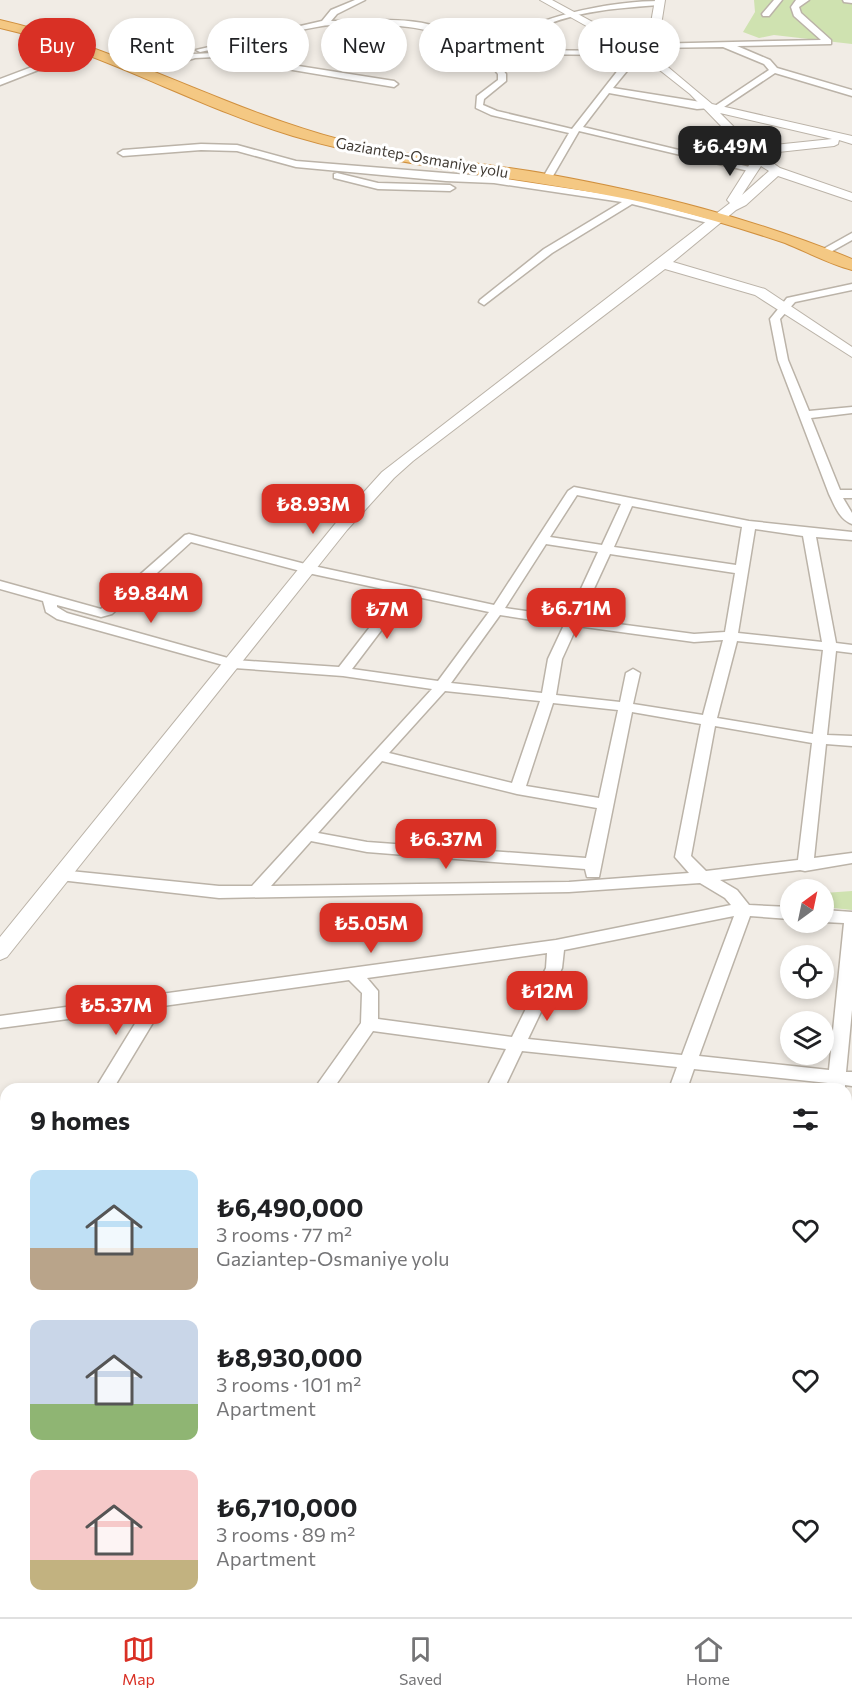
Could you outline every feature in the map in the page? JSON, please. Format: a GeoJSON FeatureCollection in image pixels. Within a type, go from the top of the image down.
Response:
{"type":"FeatureCollection","features":[{"type":"Feature","properties":{"kind":"highway","name":"Gaziantep-Osmaniye yolu"},"geometry":{"type":"LineString","coordinates":[[0,24],[18,28]]}},
{"type":"Feature","properties":{"kind":"highway","name":"Gaziantep-Osmaniye yolu"},"geometry":{"type":"LineString","coordinates":[[139,72],[211,102],[311,137],[357,148],[620,191],[724,215],[852,265]]}},
{"type":"Feature","properties":{"kind":"street"},"geometry":{"type":"LineString","coordinates":[[329,18],[334,12],[361,0]]}},
{"type":"Feature","properties":{"kind":"street"},"geometry":{"type":"LineString","coordinates":[[545,0],[579,18]]}},
{"type":"Feature","properties":{"kind":"street"},"geometry":{"type":"LineString","coordinates":[[766,14],[777,0]]}},
{"type":"Feature","properties":{"kind":"street"},"geometry":{"type":"LineString","coordinates":[[680,48],[721,43],[828,42],[797,14],[795,8],[799,2],[805,0]]}},
{"type":"Feature","properties":{"kind":"street"},"geometry":{"type":"LineString","coordinates":[[847,0],[852,1]]}},
{"type":"Feature","properties":{"kind":"street"},"geometry":{"type":"LineString","coordinates":[[558,18],[571,14],[585,4],[659,2],[657,18]]}},
{"type":"Feature","properties":{"kind":"street"},"geometry":{"type":"LineString","coordinates":[[195,54],[250,38],[321,24]]}},
{"type":"Feature","properties":{"kind":"street"},"geometry":{"type":"LineString","coordinates":[[721,43],[767,62],[774,70],[852,93]]}},
{"type":"Feature","properties":{"kind":"street"},"geometry":{"type":"LineString","coordinates":[[195,56],[215,56],[394,84]]}},
{"type":"Feature","properties":{"kind":"street"},"geometry":{"type":"LineString","coordinates":[[713,107],[774,70]]}},
{"type":"Feature","properties":{"kind":"street"},"geometry":{"type":"LineString","coordinates":[[0,82],[27,72]]}},
{"type":"Feature","properties":{"kind":"street"},"geometry":{"type":"LineString","coordinates":[[500,72],[502,81],[480,98],[478,106],[494,113],[576,130],[754,160],[852,141]]}},
{"type":"Feature","properties":{"kind":"street"},"geometry":{"type":"LineString","coordinates":[[547,179],[576,130],[607,90],[625,72]]}},
{"type":"Feature","properties":{"kind":"street"},"geometry":{"type":"LineString","coordinates":[[669,72],[713,107],[754,160],[773,173],[852,197]]}},
{"type":"Feature","properties":{"kind":"street"},"geometry":{"type":"LineString","coordinates":[[607,90],[713,107],[852,141]]}},
{"type":"Feature","properties":{"kind":"street"},"geometry":{"type":"LineString","coordinates":[[123,153],[201,147],[237,148],[296,164],[446,178],[494,180],[724,215]]}},
{"type":"Feature","properties":{"kind":"street"},"geometry":{"type":"LineString","coordinates":[[251,165],[262,159],[378,186],[452,188],[494,180]]}},
{"type":"Feature","properties":{"kind":"street"},"geometry":{"type":"LineString","coordinates":[[724,215],[754,160]]}},
{"type":"Feature","properties":{"kind":"street"},"geometry":{"type":"LineString","coordinates":[[0,952],[368,496],[408,458],[663,264],[742,202],[773,173]]}},
{"type":"Feature","properties":{"kind":"street"},"geometry":{"type":"LineString","coordinates":[[484,302],[548,251],[631,201]]}},
{"type":"Feature","properties":{"kind":"street"},"geometry":{"type":"LineString","coordinates":[[823,252],[852,236]]}},
{"type":"Feature","properties":{"kind":"street"},"geometry":{"type":"LineString","coordinates":[[663,264],[745,286],[786,307],[852,353]]}},
{"type":"Feature","properties":{"kind":"street"},"geometry":{"type":"LineString","coordinates":[[852,287],[791,300],[775,319],[783,360],[841,508],[852,520]]}},
{"type":"Feature","properties":{"kind":"street"},"geometry":{"type":"LineString","coordinates":[[805,415],[852,410]]}},
{"type":"Feature","properties":{"kind":"street"},"geometry":{"type":"LineString","coordinates":[[256,892],[442,686],[497,610],[574,491],[749,525],[852,536]]}},
{"type":"Feature","properties":{"kind":"street"},"geometry":{"type":"LineString","coordinates":[[836,494],[852,494]]}},
{"type":"Feature","properties":{"kind":"street"},"geometry":{"type":"LineString","coordinates":[[517,789],[548,698],[555,659],[629,500]]}},
{"type":"Feature","properties":{"kind":"street"},"geometry":{"type":"LineString","coordinates":[[744,910],[731,894],[703,877],[683,857],[709,720],[731,636],[749,525]]}},
{"type":"Feature","properties":{"kind":"street"},"geometry":{"type":"LineString","coordinates":[[805,866],[830,646],[809,533]]}},
{"type":"Feature","properties":{"kind":"street"},"geometry":{"type":"LineString","coordinates":[[0,585],[98,614],[104,612],[189,538],[308,569],[497,610],[571,623],[694,638],[731,636],[852,649]]}},
{"type":"Feature","properties":{"kind":"street"},"geometry":{"type":"LineString","coordinates":[[543,540],[606,552],[741,570]]}},
{"type":"Feature","properties":{"kind":"street"},"geometry":{"type":"LineString","coordinates":[[343,672],[406,590]]}},
{"type":"Feature","properties":{"kind":"street"},"geometry":{"type":"LineString","coordinates":[[49,600],[51,609],[62,616],[234,664],[343,672],[627,707],[818,740],[852,741]]}},
{"type":"Feature","properties":{"kind":"street"},"geometry":{"type":"LineString","coordinates":[[594,885],[592,864],[603,804],[633,673]]}},
{"type":"Feature","properties":{"kind":"street"},"geometry":{"type":"LineString","coordinates":[[380,756],[517,789],[603,804]]}},
{"type":"Feature","properties":{"kind":"street"},"geometry":{"type":"LineString","coordinates":[[309,834],[334,842],[367,847],[592,864]]}},
{"type":"Feature","properties":{"kind":"street"},"geometry":{"type":"LineString","coordinates":[[60,875],[219,892],[594,885],[703,877],[805,866],[852,858]]}},
{"type":"Feature","properties":{"kind":"street"},"geometry":{"type":"LineString","coordinates":[[680,1083],[744,910]]}},
{"type":"Feature","properties":{"kind":"street"},"geometry":{"type":"LineString","coordinates":[[0,1022],[556,945],[719,912],[744,910],[780,913]]}},
{"type":"Feature","properties":{"kind":"street"},"geometry":{"type":"LineString","coordinates":[[369,1024],[841,1082],[852,920],[834,917]]}},
{"type":"Feature","properties":{"kind":"street"},"geometry":{"type":"LineString","coordinates":[[498,1083],[554,968],[556,945]]}},
{"type":"Feature","properties":{"kind":"street"},"geometry":{"type":"LineString","coordinates":[[327,1083],[369,1024],[370,991],[353,974]]}},
{"type":"Feature","properties":{"kind":"street"},"geometry":{"type":"LineString","coordinates":[[112,1083],[157,1002]]}},
{"type":"Feature","properties":{"kind":"green space"},"geometry":{"type":"Polygon","coordinates":[[[754,0],[852,0],[852,44],[774,35],[759,38],[743,32],[755,12],[754,0]]]}},
{"type":"Feature","properties":{"kind":"green space"},"geometry":{"type":"Polygon","coordinates":[[[852,891],[852,910],[834,908],[834,892],[852,891]]]}}]}
